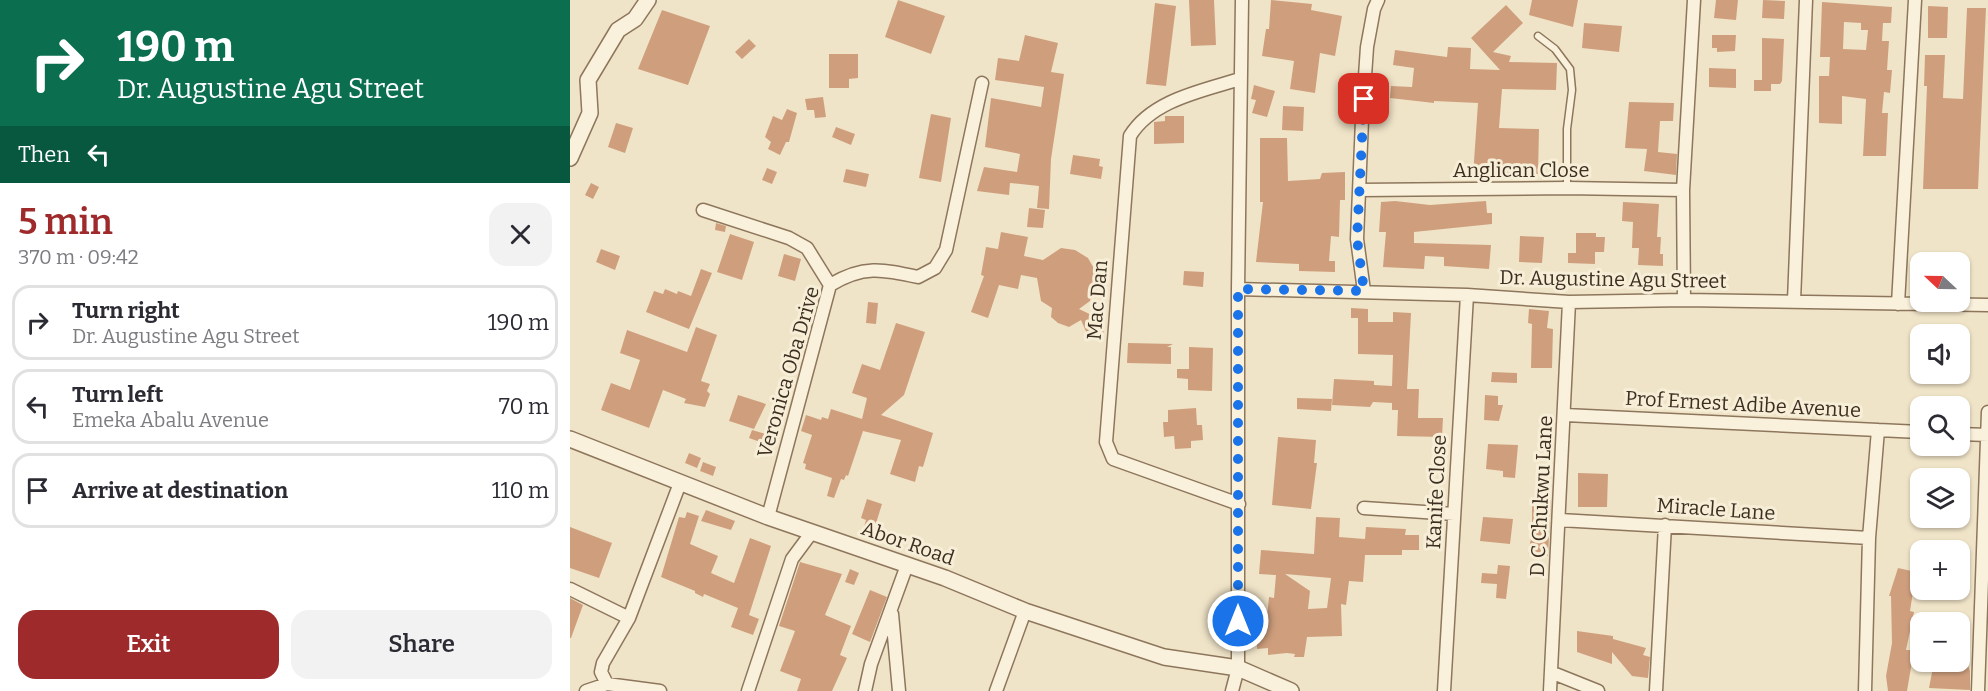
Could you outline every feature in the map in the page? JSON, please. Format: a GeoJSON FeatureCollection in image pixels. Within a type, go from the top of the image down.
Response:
{"type":"FeatureCollection","features":[{"type":"Feature","properties":{"kind":"street"},"geometry":{"type":"LineString","coordinates":[[570,158],[590,113],[588,80],[618,30],[635,19],[648,0]]}},
{"type":"Feature","properties":{"kind":"street"},"geometry":{"type":"LineString","coordinates":[[1232,691],[1238,668],[1238,289],[1242,0]]}},
{"type":"Feature","properties":{"kind":"street"},"geometry":{"type":"LineString","coordinates":[[1364,291],[1357,239],[1367,47],[1374,9],[1378,0]]}},
{"type":"Feature","properties":{"kind":"street"},"geometry":{"type":"LineString","coordinates":[[1684,300],[1683,190],[1694,0]]}},
{"type":"Feature","properties":{"kind":"street"},"geometry":{"type":"LineString","coordinates":[[1794,301],[1806,0]]}},
{"type":"Feature","properties":{"kind":"street"},"geometry":{"type":"LineString","coordinates":[[1898,304],[1915,0]]}},
{"type":"Feature","properties":{"kind":"street","name":"Mac Dan"},"geometry":{"type":"LineString","coordinates":[[1239,504],[1113,459],[1106,442],[1130,136],[1139,121],[1169,103],[1240,79]]}},
{"type":"Feature","properties":{"kind":"street","name":"Veronica Oba Drive"},"geometry":{"type":"LineString","coordinates":[[768,517],[830,285],[850,273],[882,270],[918,277],[935,268],[946,250],[982,83]]}},
{"type":"Feature","properties":{"kind":"street","name":"Anglican Close"},"geometry":{"type":"LineString","coordinates":[[1360,190],[1566,188],[1683,190]]}},
{"type":"Feature","properties":{"kind":"street"},"geometry":{"type":"LineString","coordinates":[[703,210],[789,238],[807,248],[830,285]]}},
{"type":"Feature","properties":{"kind":"street","name":"Dr. Augustine Agu Street"},"geometry":{"type":"LineString","coordinates":[[1238,289],[1467,295],[1569,302],[1684,300],[1988,305]]}},
{"type":"Feature","properties":{"kind":"street","name":"Kanife Close"},"geometry":{"type":"LineString","coordinates":[[1444,691],[1467,295]]}},
{"type":"Feature","properties":{"kind":"street","name":"D C Chukwu Lane"},"geometry":{"type":"LineString","coordinates":[[1550,691],[1553,673],[1569,302]]}},
{"type":"Feature","properties":{"kind":"street"},"geometry":{"type":"LineString","coordinates":[[1978,691],[1986,545],[1988,412]]}},
{"type":"Feature","properties":{"kind":"street","name":"Prof Ernest Adibe Avenue"},"geometry":{"type":"LineString","coordinates":[[1565,415],[1910,432]]}},
{"type":"Feature","properties":{"kind":"street"},"geometry":{"type":"LineString","coordinates":[[1865,691],[1869,538],[1878,430]]}},
{"type":"Feature","properties":{"kind":"street"},"geometry":{"type":"LineString","coordinates":[[1970,434],[1988,435]]}},
{"type":"Feature","properties":{"kind":"street","name":"Abor Road"},"geometry":{"type":"LineString","coordinates":[[570,439],[768,517],[907,565],[1025,611],[1164,657],[1238,668],[1291,691]]}},
{"type":"Feature","properties":{"kind":"street"},"geometry":{"type":"LineString","coordinates":[[607,684],[601,672],[603,663],[629,618],[680,483]]}},
{"type":"Feature","properties":{"kind":"street"},"geometry":{"type":"LineString","coordinates":[[1364,508],[1454,514]]}},
{"type":"Feature","properties":{"kind":"street","name":"Miracle Lane"},"geometry":{"type":"LineString","coordinates":[[1560,520],[1869,538]]}},
{"type":"Feature","properties":{"kind":"street"},"geometry":{"type":"LineString","coordinates":[[1656,691],[1665,525]]}},
{"type":"Feature","properties":{"kind":"street"},"geometry":{"type":"LineString","coordinates":[[748,691],[792,558],[812,532]]}},
{"type":"Feature","properties":{"kind":"street"},"geometry":{"type":"LineString","coordinates":[[865,691],[872,664],[907,565]]}},
{"type":"Feature","properties":{"kind":"street"},"geometry":{"type":"LineString","coordinates":[[570,589],[629,618]]}},
{"type":"Feature","properties":{"kind":"street"},"geometry":{"type":"LineString","coordinates":[[996,691],[1025,611]]}},
{"type":"Feature","properties":{"kind":"street"},"geometry":{"type":"LineString","coordinates":[[891,613],[899,691]]}},
{"type":"Feature","properties":{"kind":"street"},"geometry":{"type":"LineString","coordinates":[[1553,673],[1599,691]]}},
{"type":"Feature","properties":{"kind":"street"},"geometry":{"type":"LineString","coordinates":[[586,691],[607,684],[660,691]]}},
{"type":"Feature","properties":{"kind":"lane"},"geometry":{"type":"LineString","coordinates":[[1538,36],[1555,50],[1570,69],[1572,90],[1567,129],[1566,188]]}},
{"type":"Feature","properties":{"kind":"building"},"geometry":{"type":"Polygon","coordinates":[[[898,0],[945,16],[931,54],[885,37],[898,0]]]}},
{"type":"Feature","properties":{"kind":"building"},"geometry":{"type":"Polygon","coordinates":[[[1189,0],[1214,0],[1216,45],[1191,46],[1189,0]]]}},
{"type":"Feature","properties":{"kind":"building"},"geometry":{"type":"Polygon","coordinates":[[[1271,0],[1312,4],[1311,10],[1342,16],[1335,56],[1320,53],[1315,93],[1290,89],[1294,61],[1262,56],[1266,29],[1269,29],[1271,0]]]}},
{"type":"Feature","properties":{"kind":"building"},"geometry":{"type":"Polygon","coordinates":[[[1532,0],[1578,0],[1573,27],[1529,15],[1532,0]]]}},
{"type":"Feature","properties":{"kind":"building"},"geometry":{"type":"Polygon","coordinates":[[[1716,0],[1738,0],[1736,20],[1714,18],[1716,0]]]}},
{"type":"Feature","properties":{"kind":"building"},"geometry":{"type":"Polygon","coordinates":[[[1763,0],[1785,1],[1784,19],[1762,18],[1763,0]]]}},
{"type":"Feature","properties":{"kind":"building"},"geometry":{"type":"Polygon","coordinates":[[[1822,2],[1892,7],[1891,23],[1883,23],[1882,41],[1889,41],[1887,70],[1892,70],[1890,93],[1884,92],[1882,113],[1888,113],[1886,156],[1863,156],[1866,99],[1842,96],[1842,124],[1819,123],[1819,76],[1829,76],[1830,57],[1820,57],[1822,2]],[[1844,22],[1843,49],[1866,50],[1868,30],[1861,30],[1861,23],[1844,22]]]}},
{"type":"Feature","properties":{"kind":"building"},"geometry":{"type":"Polygon","coordinates":[[[1155,3],[1176,6],[1166,86],[1146,84],[1155,3]]]}},
{"type":"Feature","properties":{"kind":"building"},"geometry":{"type":"Polygon","coordinates":[[[1506,5],[1523,23],[1493,52],[1511,56],[1509,62],[1557,63],[1556,90],[1502,89],[1499,128],[1539,129],[1538,174],[1494,173],[1494,177],[1473,176],[1478,103],[1434,101],[1434,103],[1390,98],[1391,86],[1412,87],[1414,68],[1393,65],[1395,50],[1447,57],[1448,47],[1471,48],[1470,69],[1500,70],[1471,38],[1506,5]]]}},
{"type":"Feature","properties":{"kind":"building"},"geometry":{"type":"Polygon","coordinates":[[[1928,6],[1948,7],[1947,38],[1928,38],[1928,6]]]}},
{"type":"Feature","properties":{"kind":"building"},"geometry":{"type":"Polygon","coordinates":[[[1967,8],[1986,8],[1978,189],[1923,189],[1927,86],[1924,86],[1925,55],[1945,55],[1943,98],[1963,99],[1967,8]]]}},
{"type":"Feature","properties":{"kind":"building"},"geometry":{"type":"Polygon","coordinates":[[[662,10],[710,26],[688,85],[638,69],[662,10]]]}},
{"type":"Feature","properties":{"kind":"building"},"geometry":{"type":"Polygon","coordinates":[[[1584,23],[1622,26],[1619,52],[1582,48],[1584,23]]]}},
{"type":"Feature","properties":{"kind":"building"},"geometry":{"type":"Polygon","coordinates":[[[1025,35],[1058,43],[1051,72],[1064,74],[1051,159],[1049,209],[1037,208],[1039,186],[1010,183],[1009,195],[977,191],[984,167],[1017,172],[1020,154],[985,147],[991,98],[1041,107],[1044,87],[995,80],[998,58],[1019,61],[1025,35]]]}},
{"type":"Feature","properties":{"kind":"building"},"geometry":{"type":"Polygon","coordinates":[[[1712,35],[1736,35],[1735,51],[1717,52],[1717,48],[1712,48],[1712,35]]]}},
{"type":"Feature","properties":{"kind":"building"},"geometry":{"type":"Polygon","coordinates":[[[1762,38],[1784,39],[1782,81],[1780,84],[1771,84],[1771,91],[1754,91],[1754,80],[1762,80],[1762,38]]]}},
{"type":"Feature","properties":{"kind":"building"},"geometry":{"type":"Polygon","coordinates":[[[749,39],[756,46],[742,59],[735,52],[749,39]]]}},
{"type":"Feature","properties":{"kind":"building"},"geometry":{"type":"Polygon","coordinates":[[[829,54],[858,54],[858,78],[849,79],[849,88],[829,88],[829,54]]]}},
{"type":"Feature","properties":{"kind":"building"},"geometry":{"type":"Polygon","coordinates":[[[1709,68],[1736,69],[1736,88],[1709,87],[1709,68]]]}},
{"type":"Feature","properties":{"kind":"building"},"geometry":{"type":"Polygon","coordinates":[[[1254,85],[1275,91],[1267,117],[1252,113],[1256,100],[1251,99],[1254,85]]]}},
{"type":"Feature","properties":{"kind":"building"},"geometry":{"type":"Polygon","coordinates":[[[823,97],[826,117],[815,118],[814,110],[807,110],[805,99],[823,97]]]}},
{"type":"Feature","properties":{"kind":"building"},"geometry":{"type":"Polygon","coordinates":[[[1629,102],[1674,103],[1673,121],[1660,121],[1658,152],[1677,154],[1676,175],[1644,171],[1647,149],[1625,148],[1629,102]]]}},
{"type":"Feature","properties":{"kind":"building"},"geometry":{"type":"Polygon","coordinates":[[[1283,106],[1304,107],[1303,131],[1282,130],[1283,106]]]}},
{"type":"Feature","properties":{"kind":"building"},"geometry":{"type":"Polygon","coordinates":[[[787,109],[797,113],[789,142],[786,142],[780,155],[768,149],[771,142],[765,137],[773,116],[782,120],[787,109]]]}},
{"type":"Feature","properties":{"kind":"building"},"geometry":{"type":"Polygon","coordinates":[[[931,114],[951,118],[941,182],[919,178],[931,114]]]}},
{"type":"Feature","properties":{"kind":"building"},"geometry":{"type":"Polygon","coordinates":[[[1165,116],[1184,116],[1184,143],[1154,144],[1154,122],[1165,121],[1165,116]]]}},
{"type":"Feature","properties":{"kind":"building"},"geometry":{"type":"Polygon","coordinates":[[[616,123],[633,128],[625,153],[608,147],[616,123]]]}},
{"type":"Feature","properties":{"kind":"building"},"geometry":{"type":"Polygon","coordinates":[[[836,127],[855,134],[851,145],[832,137],[836,127]]]}},
{"type":"Feature","properties":{"kind":"building"},"geometry":{"type":"Polygon","coordinates":[[[1260,138],[1287,138],[1288,181],[1320,179],[1322,173],[1345,172],[1345,200],[1340,200],[1339,237],[1331,236],[1329,261],[1335,261],[1335,272],[1299,271],[1299,264],[1256,262],[1263,202],[1260,202],[1260,138]]]}},
{"type":"Feature","properties":{"kind":"building"},"geometry":{"type":"Polygon","coordinates":[[[1073,155],[1100,159],[1099,166],[1103,167],[1101,179],[1070,174],[1073,155]]]}},
{"type":"Feature","properties":{"kind":"building"},"geometry":{"type":"Polygon","coordinates":[[[767,168],[777,172],[772,184],[762,180],[767,168]]]}},
{"type":"Feature","properties":{"kind":"building"},"geometry":{"type":"Polygon","coordinates":[[[846,169],[869,174],[866,187],[843,182],[846,169]]]}},
{"type":"Feature","properties":{"kind":"building"},"geometry":{"type":"Polygon","coordinates":[[[591,183],[599,187],[593,199],[585,195],[591,183]]]}},
{"type":"Feature","properties":{"kind":"building"},"geometry":{"type":"Polygon","coordinates":[[[1395,201],[1430,205],[1486,201],[1487,213],[1492,213],[1492,224],[1414,232],[1414,243],[1491,245],[1489,269],[1444,266],[1444,257],[1425,256],[1424,269],[1383,267],[1386,232],[1379,232],[1381,202],[1395,201]]]}},
{"type":"Feature","properties":{"kind":"building"},"geometry":{"type":"Polygon","coordinates":[[[1623,202],[1659,204],[1657,237],[1661,237],[1660,254],[1663,254],[1663,266],[1638,265],[1639,248],[1632,248],[1633,222],[1622,221],[1623,202]]]}},
{"type":"Feature","properties":{"kind":"building"},"geometry":{"type":"Polygon","coordinates":[[[1029,208],[1045,210],[1043,228],[1027,227],[1029,208]]]}},
{"type":"Feature","properties":{"kind":"building"},"geometry":{"type":"Polygon","coordinates":[[[716,223],[726,226],[725,232],[715,230],[716,223]]]}},
{"type":"Feature","properties":{"kind":"building"},"geometry":{"type":"Polygon","coordinates":[[[1001,232],[1028,237],[1024,256],[1043,260],[1061,248],[1075,250],[1088,258],[1096,272],[1090,301],[1079,309],[1100,319],[1104,332],[1097,337],[1088,336],[1081,320],[1069,327],[1058,323],[1051,317],[1052,308],[1041,301],[1037,278],[1021,275],[1018,289],[999,285],[988,318],[971,312],[984,276],[981,275],[986,247],[998,249],[1001,232]]]}},
{"type":"Feature","properties":{"kind":"building"},"geometry":{"type":"Polygon","coordinates":[[[1576,233],[1596,233],[1596,237],[1605,237],[1604,252],[1595,252],[1595,264],[1568,263],[1568,253],[1576,253],[1576,233]]]}},
{"type":"Feature","properties":{"kind":"building"},"geometry":{"type":"Polygon","coordinates":[[[730,234],[754,242],[742,280],[717,272],[730,234]]]}},
{"type":"Feature","properties":{"kind":"building"},"geometry":{"type":"Polygon","coordinates":[[[1520,236],[1544,237],[1542,263],[1519,262],[1520,236]]]}},
{"type":"Feature","properties":{"kind":"building"},"geometry":{"type":"Polygon","coordinates":[[[601,249],[620,256],[615,270],[596,262],[601,249]]]}},
{"type":"Feature","properties":{"kind":"building"},"geometry":{"type":"Polygon","coordinates":[[[784,254],[801,259],[795,281],[778,276],[784,254]]]}},
{"type":"Feature","properties":{"kind":"building"},"geometry":{"type":"Polygon","coordinates":[[[701,269],[712,273],[689,329],[646,312],[654,291],[663,294],[665,289],[691,296],[701,269]]]}},
{"type":"Feature","properties":{"kind":"building"},"geometry":{"type":"Polygon","coordinates":[[[1184,271],[1204,272],[1203,287],[1183,285],[1184,271]]]}},
{"type":"Feature","properties":{"kind":"building"},"geometry":{"type":"Polygon","coordinates":[[[868,302],[878,303],[876,324],[866,323],[868,302]]]}},
{"type":"Feature","properties":{"kind":"building"},"geometry":{"type":"Polygon","coordinates":[[[1351,308],[1368,309],[1368,322],[1393,322],[1393,312],[1411,313],[1407,389],[1419,389],[1418,418],[1443,418],[1442,437],[1397,436],[1398,410],[1392,410],[1392,403],[1373,402],[1370,407],[1332,405],[1334,379],[1374,381],[1374,385],[1392,386],[1393,355],[1358,354],[1358,318],[1351,318],[1351,308]]]}},
{"type":"Feature","properties":{"kind":"building"},"geometry":{"type":"Polygon","coordinates":[[[1529,309],[1549,311],[1547,328],[1553,329],[1552,368],[1531,368],[1532,324],[1528,323],[1529,309]]]}},
{"type":"Feature","properties":{"kind":"building"},"geometry":{"type":"Polygon","coordinates":[[[896,323],[925,332],[904,395],[881,415],[933,433],[923,467],[919,466],[915,482],[890,474],[901,440],[863,431],[848,476],[846,475],[844,480],[841,479],[834,498],[827,496],[832,478],[805,469],[806,464],[803,463],[812,435],[801,431],[806,415],[821,420],[822,417],[828,419],[831,409],[862,419],[867,398],[852,393],[862,364],[880,370],[896,323]]]}},
{"type":"Feature","properties":{"kind":"building"},"geometry":{"type":"Polygon","coordinates":[[[696,327],[717,335],[701,381],[710,384],[707,391],[710,394],[705,407],[684,403],[686,399],[663,390],[649,428],[601,410],[611,383],[630,390],[640,360],[620,353],[627,330],[687,352],[696,327]]]}},
{"type":"Feature","properties":{"kind":"building"},"geometry":{"type":"Polygon","coordinates":[[[1128,343],[1173,344],[1167,347],[1171,347],[1171,364],[1127,363],[1128,343]]]}},
{"type":"Feature","properties":{"kind":"building"},"geometry":{"type":"Polygon","coordinates":[[[1189,347],[1213,348],[1212,391],[1188,390],[1188,379],[1177,378],[1177,369],[1189,369],[1189,347]]]}},
{"type":"Feature","properties":{"kind":"building"},"geometry":{"type":"Polygon","coordinates":[[[1492,372],[1517,373],[1517,383],[1491,382],[1492,372]]]}},
{"type":"Feature","properties":{"kind":"building"},"geometry":{"type":"Polygon","coordinates":[[[738,395],[766,404],[754,429],[729,421],[738,395]]]}},
{"type":"Feature","properties":{"kind":"building"},"geometry":{"type":"Polygon","coordinates":[[[1485,395],[1498,396],[1498,405],[1503,405],[1499,421],[1484,420],[1485,395]]]}},
{"type":"Feature","properties":{"kind":"building"},"geometry":{"type":"Polygon","coordinates":[[[1297,398],[1332,399],[1331,411],[1297,409],[1297,398]]]}},
{"type":"Feature","properties":{"kind":"building"},"geometry":{"type":"Polygon","coordinates":[[[1196,408],[1197,425],[1202,425],[1203,440],[1191,441],[1191,448],[1175,449],[1174,436],[1164,437],[1163,422],[1168,422],[1168,410],[1196,408]]]}},
{"type":"Feature","properties":{"kind":"building"},"geometry":{"type":"Polygon","coordinates":[[[752,430],[766,434],[763,443],[749,438],[752,430]]]}},
{"type":"Feature","properties":{"kind":"building"},"geometry":{"type":"Polygon","coordinates":[[[1278,437],[1316,440],[1314,463],[1317,463],[1311,509],[1272,505],[1278,437]]]}},
{"type":"Feature","properties":{"kind":"building"},"geometry":{"type":"Polygon","coordinates":[[[1488,444],[1518,445],[1515,478],[1503,477],[1503,471],[1486,469],[1488,444]]]}},
{"type":"Feature","properties":{"kind":"building"},"geometry":{"type":"Polygon","coordinates":[[[689,453],[701,458],[697,468],[685,463],[689,453]]]}},
{"type":"Feature","properties":{"kind":"building"},"geometry":{"type":"Polygon","coordinates":[[[703,462],[716,467],[713,476],[700,471],[703,462]]]}},
{"type":"Feature","properties":{"kind":"building"},"geometry":{"type":"Polygon","coordinates":[[[1578,473],[1608,474],[1607,507],[1578,507],[1578,473]]]}},
{"type":"Feature","properties":{"kind":"building"},"geometry":{"type":"Polygon","coordinates":[[[867,499],[882,504],[873,533],[863,530],[866,520],[861,518],[867,499]]]}},
{"type":"Feature","properties":{"kind":"building"},"geometry":{"type":"Polygon","coordinates":[[[1532,499],[1551,500],[1548,556],[1528,554],[1532,533],[1532,499]]]}},
{"type":"Feature","properties":{"kind":"building"},"geometry":{"type":"Polygon","coordinates":[[[706,510],[735,521],[731,530],[701,521],[706,510]]]}},
{"type":"Feature","properties":{"kind":"building"},"geometry":{"type":"Polygon","coordinates":[[[687,512],[699,516],[690,544],[718,556],[711,573],[734,583],[750,538],[771,546],[749,615],[759,619],[753,635],[731,627],[738,608],[704,594],[703,597],[695,591],[661,577],[679,517],[685,518],[687,512]]]}},
{"type":"Feature","properties":{"kind":"building"},"geometry":{"type":"Polygon","coordinates":[[[1316,517],[1340,518],[1339,537],[1365,539],[1366,527],[1406,529],[1405,535],[1419,535],[1419,550],[1402,550],[1402,555],[1365,555],[1363,582],[1349,581],[1346,605],[1341,604],[1342,636],[1307,637],[1304,657],[1294,657],[1295,654],[1287,653],[1268,655],[1268,648],[1257,649],[1256,618],[1267,617],[1269,597],[1274,598],[1276,575],[1259,574],[1261,550],[1314,554],[1316,517]],[[1285,574],[1310,591],[1308,609],[1327,608],[1331,578],[1285,574]]]}},
{"type":"Feature","properties":{"kind":"building"},"geometry":{"type":"Polygon","coordinates":[[[1483,517],[1513,519],[1510,544],[1480,541],[1483,517]]]}},
{"type":"Feature","properties":{"kind":"building"},"geometry":{"type":"Polygon","coordinates":[[[570,527],[612,543],[599,578],[570,568],[570,527]]]}},
{"type":"Feature","properties":{"kind":"building"},"geometry":{"type":"Polygon","coordinates":[[[800,562],[842,574],[825,615],[851,626],[840,655],[847,658],[832,691],[797,691],[801,679],[780,671],[795,631],[779,626],[800,562]]]}},
{"type":"Feature","properties":{"kind":"building"},"geometry":{"type":"Polygon","coordinates":[[[1498,565],[1510,566],[1506,599],[1496,598],[1497,584],[1481,583],[1482,573],[1497,574],[1498,565]]]}},
{"type":"Feature","properties":{"kind":"building"},"geometry":{"type":"Polygon","coordinates":[[[1898,568],[1910,571],[1910,611],[1914,612],[1910,612],[1910,631],[1906,650],[1910,650],[1910,672],[1907,691],[1888,691],[1886,676],[1892,643],[1891,596],[1889,596],[1898,568]]]}},
{"type":"Feature","properties":{"kind":"building"},"geometry":{"type":"Polygon","coordinates":[[[850,569],[859,573],[854,585],[845,582],[850,569]]]}},
{"type":"Feature","properties":{"kind":"building"},"geometry":{"type":"Polygon","coordinates":[[[870,590],[887,597],[870,642],[852,634],[870,590]]]}},
{"type":"Feature","properties":{"kind":"building"},"geometry":{"type":"Polygon","coordinates":[[[570,598],[583,605],[571,638],[570,638],[570,598]]]}},
{"type":"Feature","properties":{"kind":"building"},"geometry":{"type":"Polygon","coordinates":[[[1577,631],[1613,636],[1613,639],[1646,648],[1643,655],[1650,657],[1648,678],[1632,676],[1612,652],[1612,664],[1577,652],[1577,631]]]}},
{"type":"Feature","properties":{"kind":"building"},"geometry":{"type":"Polygon","coordinates":[[[1932,672],[1970,672],[1970,690],[1929,688],[1932,672]]]}},
{"type":"Feature","properties":{"kind":"route"},"geometry":{"type":"LineString","coordinates":[[1238,621],[1238,289],[1364,291],[1357,239],[1364,99]]}}]}
